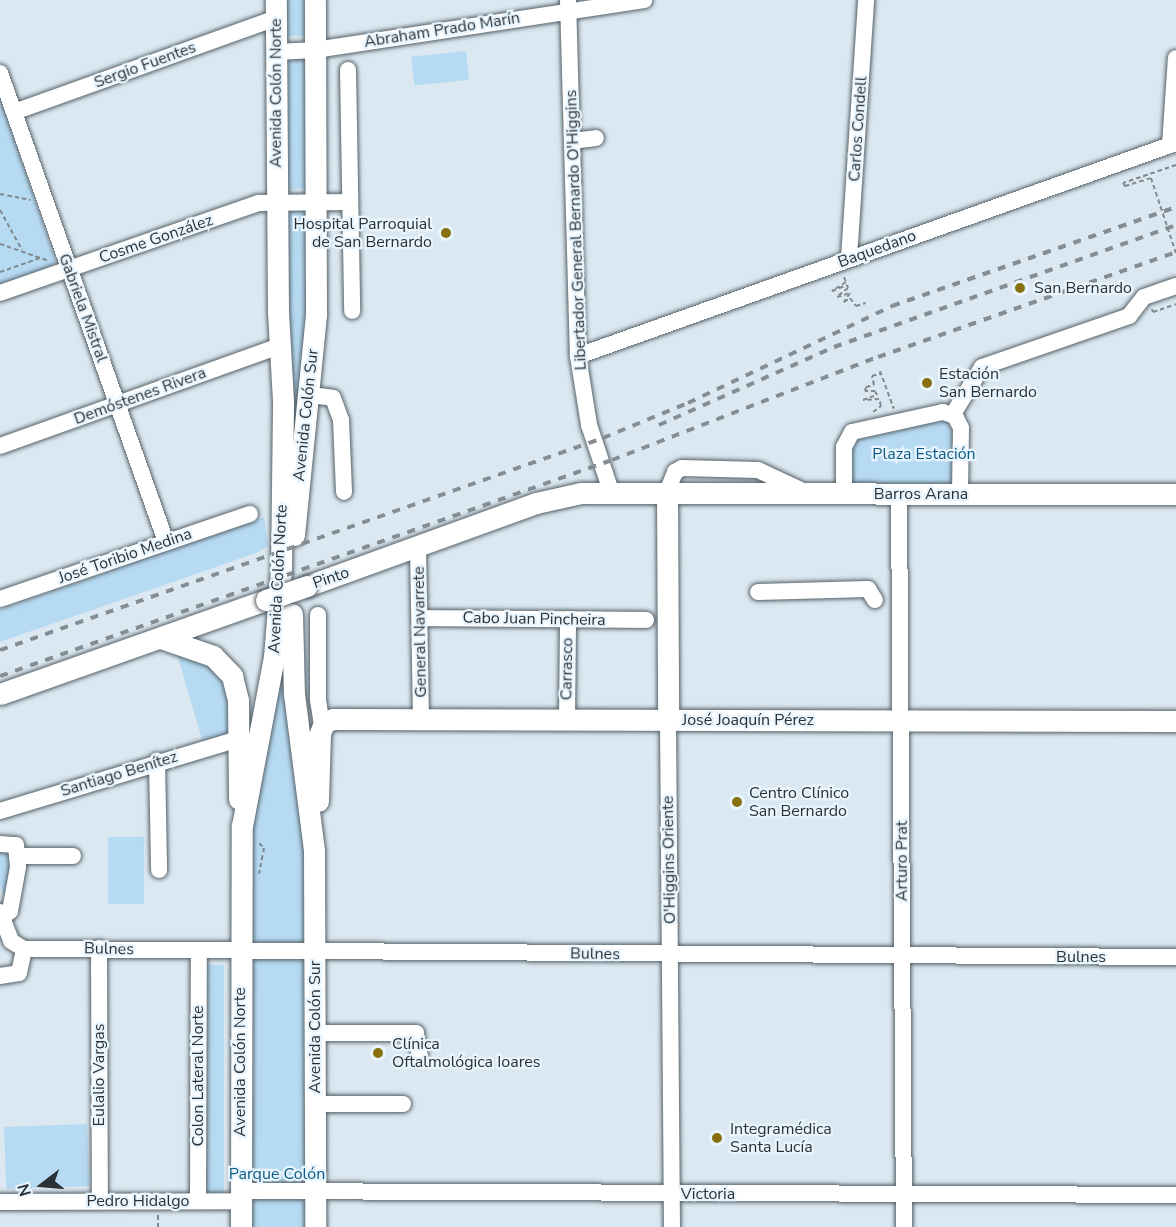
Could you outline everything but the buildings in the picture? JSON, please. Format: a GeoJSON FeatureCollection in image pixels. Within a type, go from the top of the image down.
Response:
{"type":"FeatureCollection","features":[{"type":"Feature","properties":{"kind":"main road","name":"Avenida Colón Sur"},"geometry":{"type":"LineString","coordinates":[[315,0],[316,313],[310,395],[295,519],[291,645],[297,723],[312,828],[315,952],[315,1227]]}},
{"type":"Feature","properties":{"kind":"main road","name":"Avenida Colón Norte"},"geometry":{"type":"LineString","coordinates":[[241,1227],[242,826],[278,623],[283,401],[276,201],[276,9]]}},
{"type":"Feature","properties":{"kind":"main road","name":"Pinto"},"geometry":{"type":"LineString","coordinates":[[0,694],[552,498],[611,491],[667,492]]}},
{"type":"Feature","properties":{"kind":"main road","name":"Barros Arana"},"geometry":{"type":"LineString","coordinates":[[667,492],[960,495],[1176,494]]}},
{"type":"Feature","properties":{"kind":"main road","name":"O'Higgins Oriente"},"geometry":{"type":"LineString","coordinates":[[667,492],[668,721]]}},
{"type":"Feature","properties":{"kind":"main road"},"geometry":{"type":"LineString","coordinates":[[161,638],[205,652],[227,668],[237,692],[242,826]]}},
{"type":"Feature","properties":{"kind":"main road","name":"José Joaquín Pérez"},"geometry":{"type":"LineString","coordinates":[[322,725],[333,719],[422,717],[668,721],[1176,721]]}},
{"type":"Feature","properties":{"kind":"main road","name":"Avenida Colón Sur"},"geometry":{"type":"LineString","coordinates":[[312,828],[317,816],[322,725]]}},
{"type":"Feature","properties":{"kind":"street","name":"Abraham Prado Marín"},"geometry":{"type":"LineString","coordinates":[[276,52],[315,50],[568,5],[644,0]]}},
{"type":"Feature","properties":{"kind":"street","name":"Carlos Condell"},"geometry":{"type":"LineString","coordinates":[[844,260],[866,0]]}},
{"type":"Feature","properties":{"kind":"street","name":"Libertador General Bernardo O'Higgins"},"geometry":{"type":"LineString","coordinates":[[568,5],[578,356],[587,418],[611,491]]}},
{"type":"Feature","properties":{"kind":"street","name":"Sergio Fuentes"},"geometry":{"type":"LineString","coordinates":[[14,112],[276,9]]}},
{"type":"Feature","properties":{"kind":"street"},"geometry":{"type":"LineString","coordinates":[[1173,144],[1176,58]]}},
{"type":"Feature","properties":{"kind":"street"},"geometry":{"type":"LineString","coordinates":[[348,70],[352,311]]}},
{"type":"Feature","properties":{"kind":"street","name":"Gabriela Mistral"},"geometry":{"type":"LineString","coordinates":[[0,73],[166,542]]}},
{"type":"Feature","properties":{"kind":"street"},"geometry":{"type":"LineString","coordinates":[[572,141],[596,138]]}},
{"type":"Feature","properties":{"kind":"street","name":"Baquedano"},"geometry":{"type":"LineString","coordinates":[[578,356],[1173,144]]}},
{"type":"Feature","properties":{"kind":"street","name":"Cosme González"},"geometry":{"type":"LineString","coordinates":[[0,293],[68,264],[253,205],[276,201],[350,202]]}},
{"type":"Feature","properties":{"kind":"street"},"geometry":{"type":"LineString","coordinates":[[952,414],[982,367],[1129,316],[1144,297],[1176,286]]}},
{"type":"Feature","properties":{"kind":"street","name":"Demóstenes Rivera"},"geometry":{"type":"LineString","coordinates":[[0,446],[280,346]]}},
{"type":"Feature","properties":{"kind":"street"},"geometry":{"type":"LineString","coordinates":[[310,395],[333,398],[341,420],[344,492]]}},
{"type":"Feature","properties":{"kind":"street"},"geometry":{"type":"LineString","coordinates":[[844,494],[844,447],[852,432],[934,413],[952,414]]}},
{"type":"Feature","properties":{"kind":"street"},"geometry":{"type":"LineString","coordinates":[[952,414],[962,434],[960,495]]}},
{"type":"Feature","properties":{"kind":"street","name":"Arturo Prat"},"geometry":{"type":"LineString","coordinates":[[899,494],[904,1227]]}},
{"type":"Feature","properties":{"kind":"street","name":"José Toribio Medina"},"geometry":{"type":"LineString","coordinates":[[0,599],[250,514]]}},
{"type":"Feature","properties":{"kind":"street","name":"General Navarrete"},"geometry":{"type":"LineString","coordinates":[[418,547],[422,717]]}},
{"type":"Feature","properties":{"kind":"street"},"geometry":{"type":"LineString","coordinates":[[758,592],[868,589],[875,600]]}},
{"type":"Feature","properties":{"kind":"street"},"geometry":{"type":"LineString","coordinates":[[836,600],[900,600]]}},
{"type":"Feature","properties":{"kind":"street","name":"Avenida Colón Sur"},"geometry":{"type":"LineString","coordinates":[[318,615],[318,700],[322,725]]}},
{"type":"Feature","properties":{"kind":"street","name":"Cabo Juan Pincheira"},"geometry":{"type":"LineString","coordinates":[[421,618],[646,620]]}},
{"type":"Feature","properties":{"kind":"street","name":"Carrasco"},"geometry":{"type":"LineString","coordinates":[[567,719],[568,619]]}},
{"type":"Feature","properties":{"kind":"street","name":"O'Higgins Oriente"},"geometry":{"type":"LineString","coordinates":[[668,721],[672,1227]]}},
{"type":"Feature","properties":{"kind":"street","name":"Santiago Benítez"},"geometry":{"type":"LineString","coordinates":[[0,811],[157,761],[238,739]]}},
{"type":"Feature","properties":{"kind":"street"},"geometry":{"type":"LineString","coordinates":[[157,761],[159,870]]}},
{"type":"Feature","properties":{"kind":"street"},"geometry":{"type":"LineString","coordinates":[[0,844],[16,845],[17,856],[11,906],[1,915],[19,947],[19,973],[0,976]]}},
{"type":"Feature","properties":{"kind":"street"},"geometry":{"type":"LineString","coordinates":[[17,856],[73,856]]}},
{"type":"Feature","properties":{"kind":"street","name":"Bulnes"},"geometry":{"type":"LineString","coordinates":[[19,947],[198,952],[1176,957]]}},
{"type":"Feature","properties":{"kind":"street","name":"Eulalio Vargas"},"geometry":{"type":"LineString","coordinates":[[99,948],[100,1201]]}},
{"type":"Feature","properties":{"kind":"street","name":"Colon Lateral Norte"},"geometry":{"type":"LineString","coordinates":[[198,952],[198,1201]]}},
{"type":"Feature","properties":{"kind":"street"},"geometry":{"type":"LineString","coordinates":[[315,1033],[416,1033],[420,1057]]}},
{"type":"Feature","properties":{"kind":"street"},"geometry":{"type":"LineString","coordinates":[[315,1104],[404,1104]]}},
{"type":"Feature","properties":{"kind":"street","name":"Victoria"},"geometry":{"type":"LineString","coordinates":[[240,1196],[315,1191],[1176,1195]]}},
{"type":"Feature","properties":{"kind":"street","name":"Pedro Hidalgo"},"geometry":{"type":"LineString","coordinates":[[0,1202],[198,1201],[240,1196]]}},
{"type":"Feature","properties":{"kind":"path"},"geometry":{"type":"LineString","coordinates":[[1176,165],[1123,183],[1125,186],[1151,178],[1176,253]]}},
{"type":"Feature","properties":{"kind":"path"},"geometry":{"type":"LineString","coordinates":[[0,194],[31,200]]}},
{"type":"Feature","properties":{"kind":"path"},"geometry":{"type":"LineString","coordinates":[[0,210],[22,250]]}},
{"type":"Feature","properties":{"kind":"path"},"geometry":{"type":"LineString","coordinates":[[0,244],[53,263],[68,264]]}},
{"type":"Feature","properties":{"kind":"path"},"geometry":{"type":"LineString","coordinates":[[0,272],[41,258]]}},
{"type":"Feature","properties":{"kind":"path"},"geometry":{"type":"LineString","coordinates":[[844,260],[846,282],[832,291],[847,285],[848,288],[837,297],[850,293],[844,302],[850,298],[856,306],[866,303]]}},
{"type":"Feature","properties":{"kind":"path"},"geometry":{"type":"LineString","coordinates":[[873,413],[873,408],[881,406],[879,399],[862,400],[877,395],[875,391],[865,392],[866,387],[874,385],[872,376],[881,373],[892,405]]}},
{"type":"Feature","properties":{"kind":"green space"},"geometry":{"type":"Polygon","coordinates":[[[283,0],[308,0],[308,36],[283,36],[283,0]]]}},
{"type":"Feature","properties":{"kind":"green space"},"geometry":{"type":"Polygon","coordinates":[[[466,51],[469,80],[414,86],[411,57],[466,51]]]}},
{"type":"Feature","properties":{"kind":"green space"},"geometry":{"type":"Polygon","coordinates":[[[307,57],[309,188],[281,190],[282,61],[307,57]]]}},
{"type":"Feature","properties":{"kind":"green space"},"geometry":{"type":"Polygon","coordinates":[[[0,97],[55,260],[52,268],[0,287],[0,97]]]}},
{"type":"Feature","properties":{"kind":"green space"},"geometry":{"type":"Polygon","coordinates":[[[309,208],[306,337],[291,462],[285,209],[309,208]]]}},
{"type":"Feature","properties":{"kind":"green space","name":"Plaza Estación"},"geometry":{"type":"Polygon","coordinates":[[[945,419],[957,441],[956,488],[850,485],[852,442],[861,435],[945,419]]]}},
{"type":"Feature","properties":{"kind":"green space"},"geometry":{"type":"Polygon","coordinates":[[[264,517],[268,546],[259,552],[0,642],[0,610],[264,517]]]}},
{"type":"Feature","properties":{"kind":"green space"},"geometry":{"type":"Polygon","coordinates":[[[175,647],[224,672],[232,734],[203,743],[175,647]]]}},
{"type":"Feature","properties":{"kind":"green space","name":"Parque Colón"},"geometry":{"type":"Polygon","coordinates":[[[283,656],[305,818],[309,1227],[247,1227],[247,851],[283,656]]]}},
{"type":"Feature","properties":{"kind":"green space"},"geometry":{"type":"Polygon","coordinates":[[[108,837],[144,837],[144,904],[108,904],[108,837]]]}},
{"type":"Feature","properties":{"kind":"green space"},"geometry":{"type":"Polygon","coordinates":[[[0,850],[10,854],[9,908],[0,885],[0,850]]]}},
{"type":"Feature","properties":{"kind":"green space"},"geometry":{"type":"Polygon","coordinates":[[[203,965],[224,965],[224,1195],[203,1195],[203,965]]]}},
{"type":"Feature","properties":{"kind":"green space"},"geometry":{"type":"Polygon","coordinates":[[[87,1124],[89,1186],[6,1189],[4,1127],[87,1124]]]}},
{"type":"Feature","properties":{"kind":"railway"},"geometry":{"type":"LineString","coordinates":[[0,650],[603,438],[688,403],[892,306],[1176,207]]}},
{"type":"Feature","properties":{"kind":"railway"},"geometry":{"type":"LineString","coordinates":[[659,425],[834,347],[1176,225]]}},
{"type":"Feature","properties":{"kind":"railway"},"geometry":{"type":"LineString","coordinates":[[0,676],[612,460],[878,357],[1176,252]]}},
{"type":"Feature","properties":{"kind":"place","name":"Hospital Parroquial de San Bernardo"},"geometry":{"type":"Point","coordinates":[446,233]}},
{"type":"Feature","properties":{"kind":"place","name":"San Bernardo"},"geometry":{"type":"Point","coordinates":[1020,288]}},
{"type":"Feature","properties":{"kind":"place","name":"Estación San Bernardo"},"geometry":{"type":"Point","coordinates":[927,383]}},
{"type":"Feature","properties":{"kind":"place","name":"Centro Clínico San Bernardo"},"geometry":{"type":"Point","coordinates":[737,802]}},
{"type":"Feature","properties":{"kind":"place","name":"Clínica Oftalmológica Ioares"},"geometry":{"type":"Point","coordinates":[378,1053]}},
{"type":"Feature","properties":{"kind":"place","name":"Integramédica Santa Lucía"},"geometry":{"type":"Point","coordinates":[717,1138]}}]}
